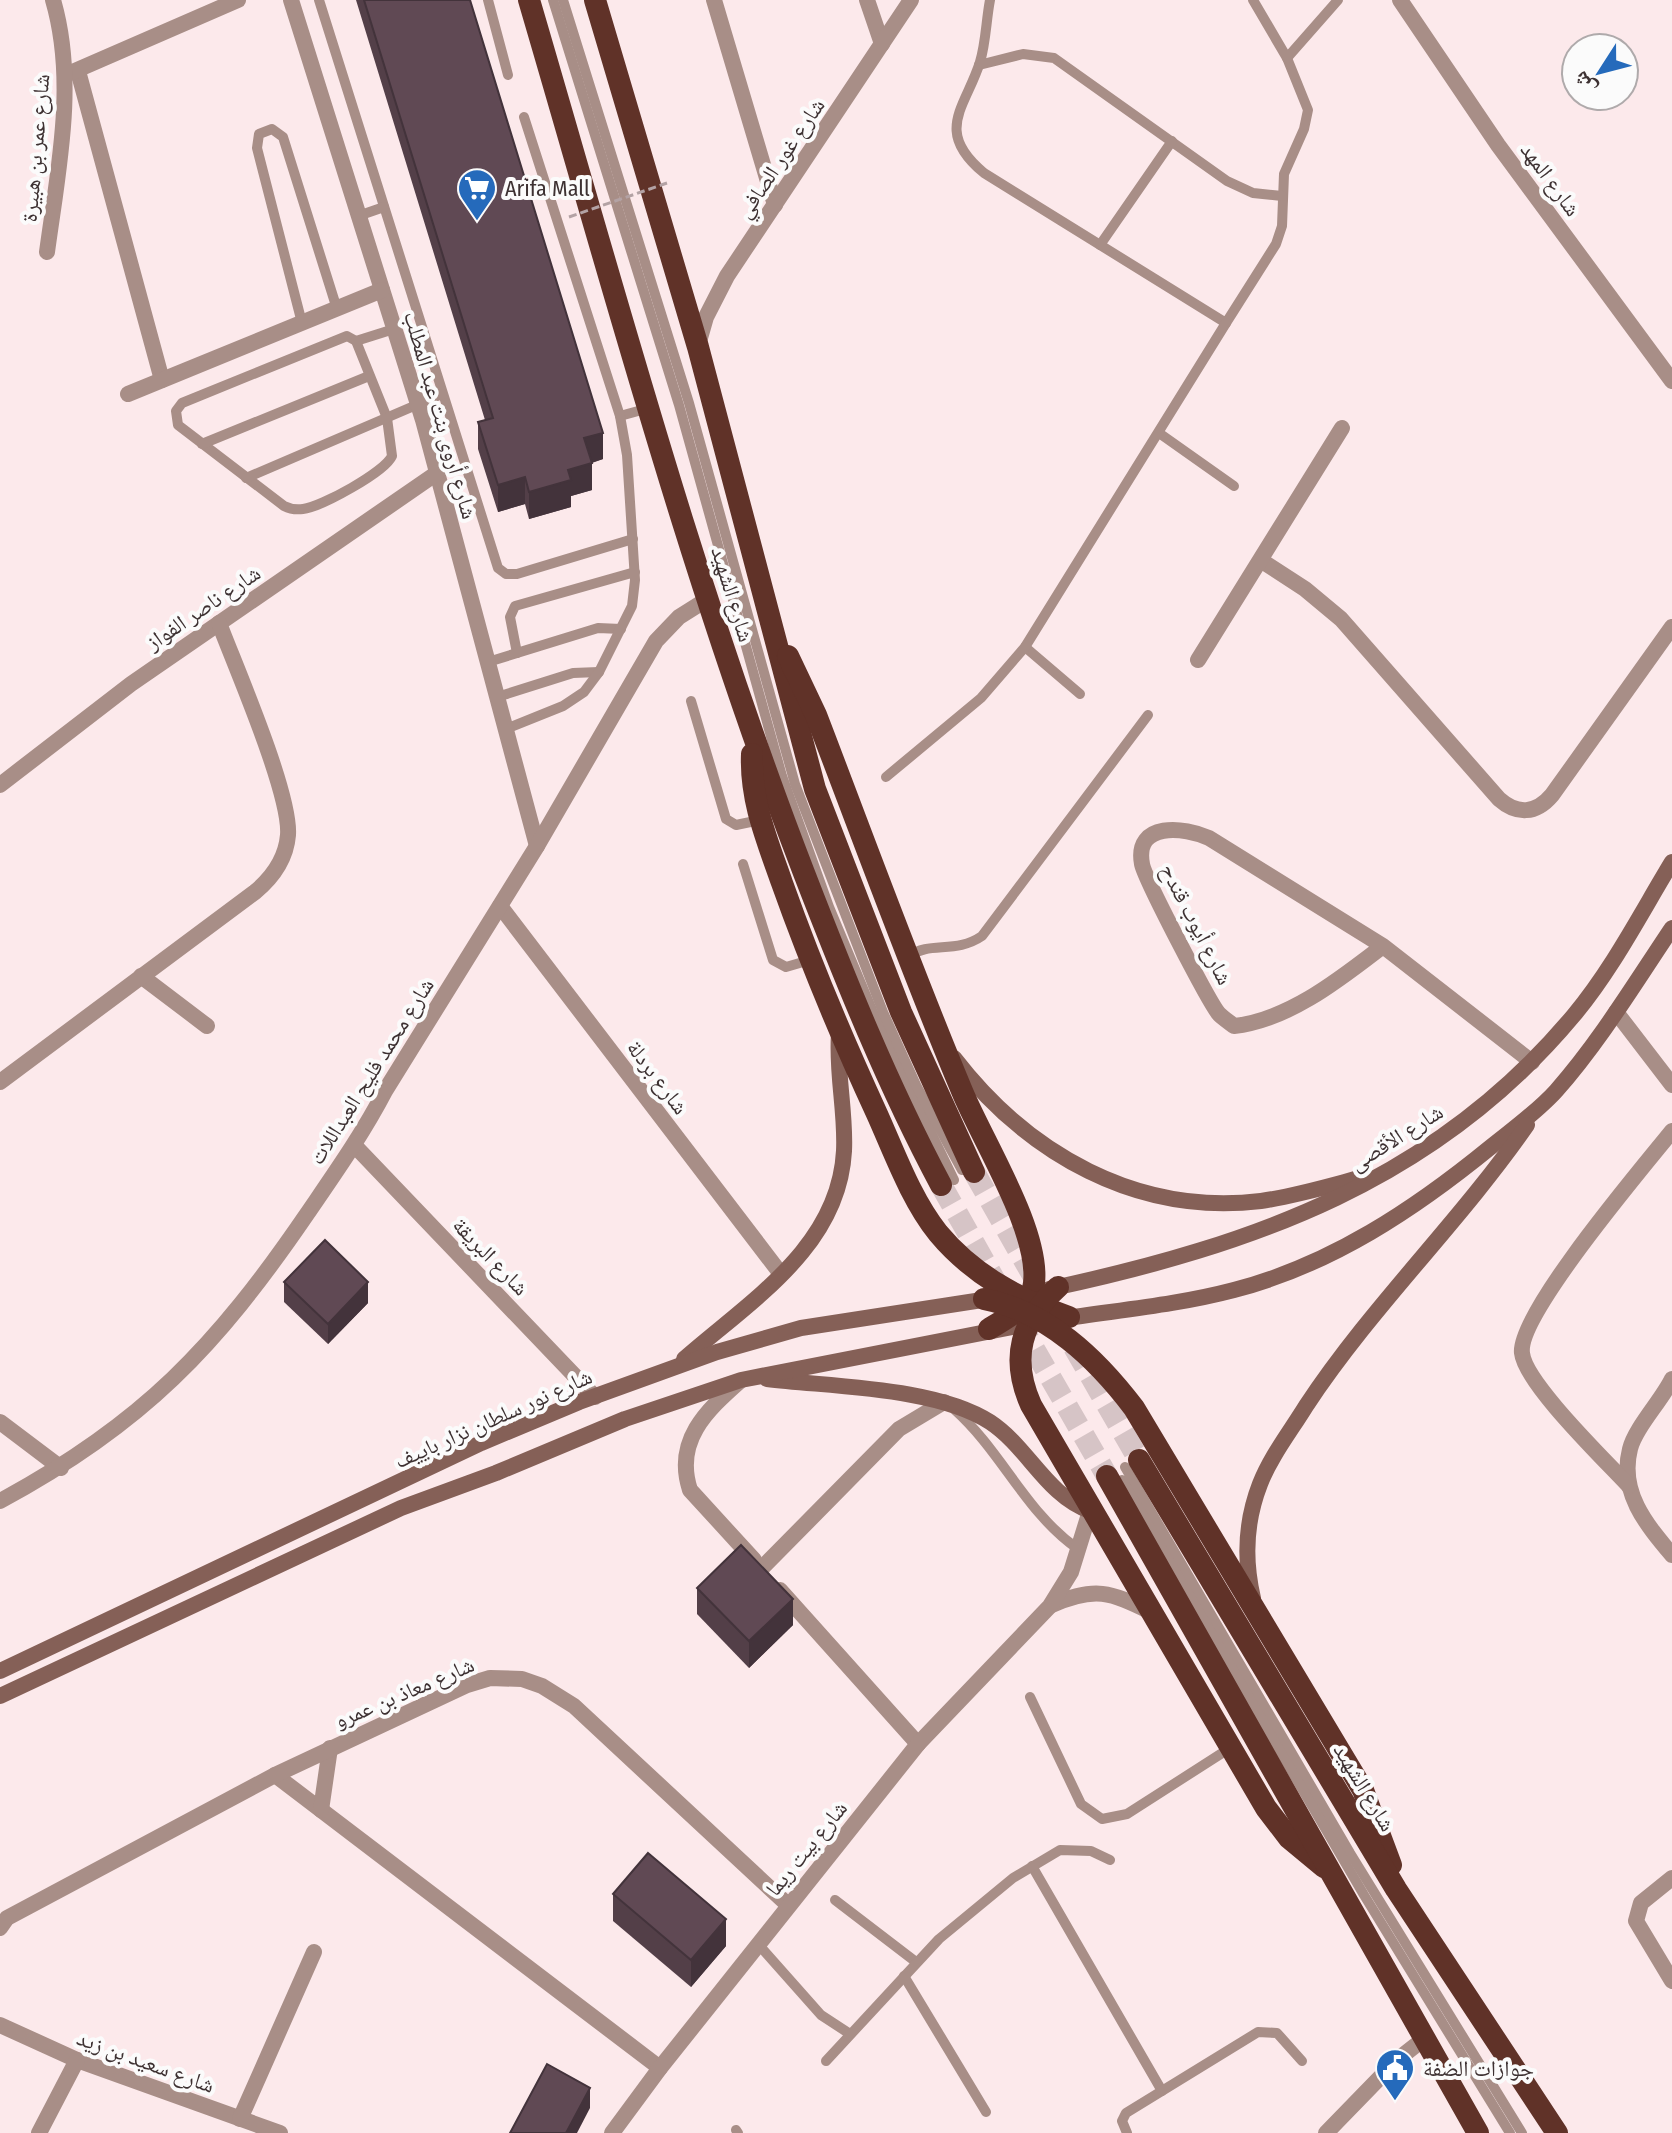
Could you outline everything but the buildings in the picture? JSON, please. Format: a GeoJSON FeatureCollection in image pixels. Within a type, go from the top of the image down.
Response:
{"type":"FeatureCollection","features":[{"type":"Feature","properties":{"kind":"highway","name":"شارع الشهيد"},"geometry":{"type":"LineString","coordinates":[[529,0],[706,600],[753,740],[874,1048],[958,1178]]}},
{"type":"Feature","properties":{"kind":"highway","name":"شارع الشهيد"},"geometry":{"type":"LineString","coordinates":[[595,0],[698,347],[803,748],[828,824],[906,1026],[958,1178]]}},
{"type":"Feature","properties":{"kind":"highway"},"geometry":{"type":"LineString","coordinates":[[770,623],[816,715],[979,1130],[1028,1233],[1034,1273],[1019,1356],[1026,1394],[1090,1511],[1277,1824],[1302,1851],[1332,1873]]}},
{"type":"Feature","properties":{"kind":"highway"},"geometry":{"type":"LineString","coordinates":[[753,740],[752,781],[760,820],[810,960],[839,1032],[921,1208],[955,1251],[1101,1369],[1134,1408],[1363,1790],[1383,1838],[1396,1889]]}},
{"type":"Feature","properties":{"kind":"highway"},"geometry":{"type":"LineString","coordinates":[[989,1329],[1029,1308],[1058,1287]]}},
{"type":"Feature","properties":{"kind":"highway"},"geometry":{"type":"LineString","coordinates":[[984,1299],[1069,1317]]}},
{"type":"Feature","properties":{"kind":"highway","name":"شارع الشهيد"},"geometry":{"type":"LineString","coordinates":[[1122,1469],[1557,2133]]}},
{"type":"Feature","properties":{"kind":"highway"},"geometry":{"type":"LineString","coordinates":[[1122,1469],[1332,1873],[1478,2133]]}},
{"type":"Feature","properties":{"kind":"main road","name":"شارع الأقصى"},"geometry":{"type":"LineString","coordinates":[[1058,1287],[1167,1263],[1243,1239],[1302,1215],[1431,1145],[1484,1106],[1532,1062],[1577,1012],[1608,969],[1672,862]]}},
{"type":"Feature","properties":{"kind":"main road"},"geometry":{"type":"LineString","coordinates":[[1258,1615],[1248,1572],[1248,1540],[1252,1507],[1267,1466],[1354,1337],[1485,1183],[1538,1108],[1573,1070],[1672,928]]}},
{"type":"Feature","properties":{"kind":"main road"},"geometry":{"type":"LineString","coordinates":[[675,1367],[781,1274],[815,1239],[827,1219],[841,1174],[844,1150],[839,1032]]}},
{"type":"Feature","properties":{"kind":"main road"},"geometry":{"type":"LineString","coordinates":[[944,1044],[1011,1121],[1060,1158],[1120,1186],[1185,1201],[1232,1203],[1300,1194],[1388,1170]]}},
{"type":"Feature","properties":{"kind":"main road"},"geometry":{"type":"LineString","coordinates":[[1069,1317],[1192,1300],[1237,1289],[1324,1257],[1404,1212],[1538,1108]]}},
{"type":"Feature","properties":{"kind":"main road","name":"شارع نور سلطان نزار باييف"},"geometry":{"type":"LineString","coordinates":[[0,1671],[481,1443],[595,1397],[675,1367],[801,1328],[984,1299]]}},
{"type":"Feature","properties":{"kind":"main road","name":"شارع نور سلطان نزار باييف"},"geometry":{"type":"LineString","coordinates":[[0,1696],[401,1508],[496,1473],[625,1419],[747,1378],[989,1329]]}},
{"type":"Feature","properties":{"kind":"main road"},"geometry":{"type":"LineString","coordinates":[[747,1378],[944,1402],[974,1413],[1006,1434],[1057,1492],[1090,1511]]}},
{"type":"Feature","properties":{"kind":"street","name":"شارع عمر بن هبيرة"},"geometry":{"type":"LineString","coordinates":[[47,252],[71,72],[53,0]]}},
{"type":"Feature","properties":{"kind":"street"},"geometry":{"type":"LineString","coordinates":[[162,380],[71,72],[238,0]]}},
{"type":"Feature","properties":{"kind":"street","name":"شارع أروى بنت عبد المطلب"},"geometry":{"type":"LineString","coordinates":[[291,0],[418,405],[537,846]]}},
{"type":"Feature","properties":{"kind":"street"},"geometry":{"type":"LineString","coordinates":[[714,0],[775,205]]}},
{"type":"Feature","properties":{"kind":"street"},"geometry":{"type":"LineString","coordinates":[[867,0],[882,44]]}},
{"type":"Feature","properties":{"kind":"street","name":"شارع غور الصافي"},"geometry":{"type":"LineString","coordinates":[[698,347],[719,289],[911,0]]}},
{"type":"Feature","properties":{"kind":"street","name":"شارع المهد"},"geometry":{"type":"LineString","coordinates":[[1400,0],[1498,145],[1672,381]]}},
{"type":"Feature","properties":{"kind":"street"},"geometry":{"type":"LineString","coordinates":[[128,394],[382,290]]}},
{"type":"Feature","properties":{"kind":"street"},"geometry":{"type":"LineString","coordinates":[[1198,660],[1342,428]]}},
{"type":"Feature","properties":{"kind":"street","name":"شارع ناصر الفواز"},"geometry":{"type":"LineString","coordinates":[[0,785],[131,684],[437,473]]}},
{"type":"Feature","properties":{"kind":"street"},"geometry":{"type":"LineString","coordinates":[[1262,561],[1305,589],[1341,619],[1499,799],[1516,810],[1526,811],[1545,803],[1672,627]]}},
{"type":"Feature","properties":{"kind":"street","name":"شارع محمد فليح العبداللات"},"geometry":{"type":"LineString","coordinates":[[0,1501],[61,1468],[152,1401],[193,1362],[265,1276],[355,1146],[537,846],[656,641],[679,617],[706,600]]}},
{"type":"Feature","properties":{"kind":"street"},"geometry":{"type":"LineString","coordinates":[[0,1082],[268,881],[285,851],[288,834],[283,800],[219,623]]}},
{"type":"Feature","properties":{"kind":"street","name":"شارع أيوب قندح"},"geometry":{"type":"LineString","coordinates":[[1383,946],[1343,976],[1282,1011],[1257,1023],[1234,1026],[1218,1013],[1163,908],[1142,865],[1142,846],[1152,834],[1173,828],[1190,829],[1383,946],[1532,1062]]}},
{"type":"Feature","properties":{"kind":"street","name":"شارع بردلة"},"geometry":{"type":"LineString","coordinates":[[500,906],[781,1274]]}},
{"type":"Feature","properties":{"kind":"street"},"geometry":{"type":"LineString","coordinates":[[141,976],[207,1026]]}},
{"type":"Feature","properties":{"kind":"street"},"geometry":{"type":"LineString","coordinates":[[1616,1012],[1672,1085]]}},
{"type":"Feature","properties":{"kind":"street"},"geometry":{"type":"LineString","coordinates":[[1672,1131],[1583,1244],[1527,1328],[1521,1351],[1529,1375],[1629,1486],[1642,1520],[1672,1555]]}},
{"type":"Feature","properties":{"kind":"street","name":"شارع البريقة"},"geometry":{"type":"LineString","coordinates":[[355,1146],[595,1397]]}},
{"type":"Feature","properties":{"kind":"street"},"geometry":{"type":"LineString","coordinates":[[747,1378],[697,1424],[687,1448],[686,1476],[690,1490],[918,1744]]}},
{"type":"Feature","properties":{"kind":"street"},"geometry":{"type":"LineString","coordinates":[[1629,1486],[1630,1447],[1670,1387]]}},
{"type":"Feature","properties":{"kind":"street"},"geometry":{"type":"LineString","coordinates":[[761,1569],[899,1429],[944,1402]]}},
{"type":"Feature","properties":{"kind":"street"},"geometry":{"type":"LineString","coordinates":[[0,1422],[61,1468]]}},
{"type":"Feature","properties":{"kind":"street","name":"شارع بيت ريما"},"geometry":{"type":"LineString","coordinates":[[612,2133],[788,1905],[918,1744],[1050,1606],[1071,1572],[1090,1511]]}},
{"type":"Feature","properties":{"kind":"street","name":"شارع بيت ريما"},"geometry":{"type":"LineString","coordinates":[[1050,1606],[1077,1594],[1097,1592],[1117,1595],[1151,1612]]}},
{"type":"Feature","properties":{"kind":"street","name":"شارع معاذ بن عمرو"},"geometry":{"type":"LineString","coordinates":[[2,1922],[330,1748],[478,1681],[507,1677],[542,1686],[574,1706],[788,1905]]}},
{"type":"Feature","properties":{"kind":"street"},"geometry":{"type":"LineString","coordinates":[[321,1810],[330,1748]]}},
{"type":"Feature","properties":{"kind":"street"},"geometry":{"type":"LineString","coordinates":[[275,1775],[660,2068]]}},
{"type":"Feature","properties":{"kind":"street"},"geometry":{"type":"LineString","coordinates":[[1672,1878],[1641,1903],[1636,1921],[1672,1981]]}},
{"type":"Feature","properties":{"kind":"street"},"geometry":{"type":"LineString","coordinates":[[240,2119],[314,1952]]}},
{"type":"Feature","properties":{"kind":"street","name":"شارع سعيد بن زيد"},"geometry":{"type":"LineString","coordinates":[[0,2025],[77,2060],[280,2133]]}},
{"type":"Feature","properties":{"kind":"street"},"geometry":{"type":"LineString","coordinates":[[1326,2133],[1397,2060],[1425,2038]]}},
{"type":"Feature","properties":{"kind":"street"},"geometry":{"type":"LineString","coordinates":[[39,2133],[77,2060]]}},
{"type":"Feature","properties":{"kind":"lane"},"geometry":{"type":"LineString","coordinates":[[319,0],[495,563],[502,572],[517,574],[633,539]]}},
{"type":"Feature","properties":{"kind":"lane"},"geometry":{"type":"LineString","coordinates":[[488,0],[508,75]]}},
{"type":"Feature","properties":{"kind":"lane"},"geometry":{"type":"LineString","coordinates":[[553,0],[679,405],[748,665],[787,789],[875,1017],[958,1178]]}},
{"type":"Feature","properties":{"kind":"lane"},"geometry":{"type":"LineString","coordinates":[[563,0],[689,403],[795,784],[883,1012],[958,1178]]}},
{"type":"Feature","properties":{"kind":"lane"},"geometry":{"type":"LineString","coordinates":[[990,0],[979,65],[958,105],[959,138],[969,158],[984,173],[1226,323]]}},
{"type":"Feature","properties":{"kind":"lane"},"geometry":{"type":"LineString","coordinates":[[886,777],[981,698],[1025,647],[1276,244],[1282,226],[1284,174],[1304,129],[1308,110],[1287,58],[1253,0]]}},
{"type":"Feature","properties":{"kind":"lane"},"geometry":{"type":"LineString","coordinates":[[1287,58],[1338,0]]}},
{"type":"Feature","properties":{"kind":"lane"},"geometry":{"type":"LineString","coordinates":[[979,65],[1023,54],[1054,58],[1240,188],[1282,196]]}},
{"type":"Feature","properties":{"kind":"lane"},"geometry":{"type":"LineString","coordinates":[[506,729],[574,699],[599,672],[634,597],[635,572],[620,416],[524,117]]}},
{"type":"Feature","properties":{"kind":"lane"},"geometry":{"type":"LineString","coordinates":[[302,323],[257,148],[256,140],[264,130],[278,131],[283,137],[337,309]]}},
{"type":"Feature","properties":{"kind":"lane"},"geometry":{"type":"LineString","coordinates":[[1100,245],[1172,141]]}},
{"type":"Feature","properties":{"kind":"lane"},"geometry":{"type":"LineString","coordinates":[[358,216],[384,207]]}},
{"type":"Feature","properties":{"kind":"lane"},"geometry":{"type":"LineString","coordinates":[[356,341],[387,418],[393,450],[386,467],[310,508],[284,506],[178,425],[176,411],[182,403],[340,337],[356,341],[394,329]]}},
{"type":"Feature","properties":{"kind":"lane"},"geometry":{"type":"LineString","coordinates":[[202,444],[369,376]]}},
{"type":"Feature","properties":{"kind":"lane"},"geometry":{"type":"LineString","coordinates":[[246,478],[442,394]]}},
{"type":"Feature","properties":{"kind":"lane"},"geometry":{"type":"LineString","coordinates":[[620,416],[649,408]]}},
{"type":"Feature","properties":{"kind":"lane"},"geometry":{"type":"LineString","coordinates":[[1159,433],[1234,486]]}},
{"type":"Feature","properties":{"kind":"lane"},"geometry":{"type":"LineString","coordinates":[[517,653],[510,617],[515,606],[635,572]]}},
{"type":"Feature","properties":{"kind":"lane"},"geometry":{"type":"LineString","coordinates":[[488,662],[598,628],[621,629]]}},
{"type":"Feature","properties":{"kind":"lane"},"geometry":{"type":"LineString","coordinates":[[1025,647],[1080,694]]}},
{"type":"Feature","properties":{"kind":"lane"},"geometry":{"type":"LineString","coordinates":[[497,697],[573,673],[599,672]]}},
{"type":"Feature","properties":{"kind":"lane"},"geometry":{"type":"LineString","coordinates":[[691,701],[726,819],[736,825],[760,820]]}},
{"type":"Feature","properties":{"kind":"lane"},"geometry":{"type":"LineString","coordinates":[[909,956],[922,950],[955,949],[982,936],[1148,715]]}},
{"type":"Feature","properties":{"kind":"lane"},"geometry":{"type":"LineString","coordinates":[[743,864],[773,960],[786,967],[810,960]]}},
{"type":"Feature","properties":{"kind":"lane"},"geometry":{"type":"LineString","coordinates":[[944,1402],[981,1436],[1041,1517],[1078,1549]]}},
{"type":"Feature","properties":{"kind":"lane"},"geometry":{"type":"LineString","coordinates":[[1122,1469],[1364,1895],[1510,2133]]}},
{"type":"Feature","properties":{"kind":"lane"},"geometry":{"type":"LineString","coordinates":[[1122,1469],[1350,1853],[1522,2133]]}},
{"type":"Feature","properties":{"kind":"lane"},"geometry":{"type":"LineString","coordinates":[[1030,1697],[1081,1804],[1102,1819],[1127,1814],[1230,1748]]}},
{"type":"Feature","properties":{"kind":"lane"},"geometry":{"type":"LineString","coordinates":[[826,2061],[916,1962],[962,1917],[1032,1866],[1050,1854],[1070,1849],[1091,1851],[1110,1860]]}},
{"type":"Feature","properties":{"kind":"lane"},"geometry":{"type":"LineString","coordinates":[[1032,1866],[1162,2091]]}},
{"type":"Feature","properties":{"kind":"lane"},"geometry":{"type":"LineString","coordinates":[[835,1900],[916,1962]]}},
{"type":"Feature","properties":{"kind":"lane"},"geometry":{"type":"LineString","coordinates":[[758,1944],[821,2015],[850,2034]]}},
{"type":"Feature","properties":{"kind":"lane"},"geometry":{"type":"LineString","coordinates":[[904,1976],[986,2112]]}},
{"type":"Feature","properties":{"kind":"lane"},"geometry":{"type":"LineString","coordinates":[[1127,2133],[1122,2121],[1126,2113],[1258,2032],[1277,2033],[1302,2061]]}},
{"type":"Feature","properties":{"kind":"path"},"geometry":{"type":"LineString","coordinates":[[569,217],[667,183]]}},
{"type":"Feature","properties":{"kind":"tunnel"},"geometry":{"type":"LineString","coordinates":[[974,1172],[1035,1279]]}},
{"type":"Feature","properties":{"kind":"tunnel"},"geometry":{"type":"LineString","coordinates":[[941,1185],[999,1288]]}},
{"type":"Feature","properties":{"kind":"tunnel"},"geometry":{"type":"LineString","coordinates":[[1018,1321],[1107,1476]]}},
{"type":"Feature","properties":{"kind":"tunnel"},"geometry":{"type":"LineString","coordinates":[[1074,1347],[1139,1460]]}},
{"type":"Feature","properties":{"kind":"place","name":"Arifa Mall"},"geometry":{"type":"Point","coordinates":[477,222]}},
{"type":"Feature","properties":{"kind":"place","name":"جوازات الضفة"},"geometry":{"type":"Point","coordinates":[1395,2102]}}]}
